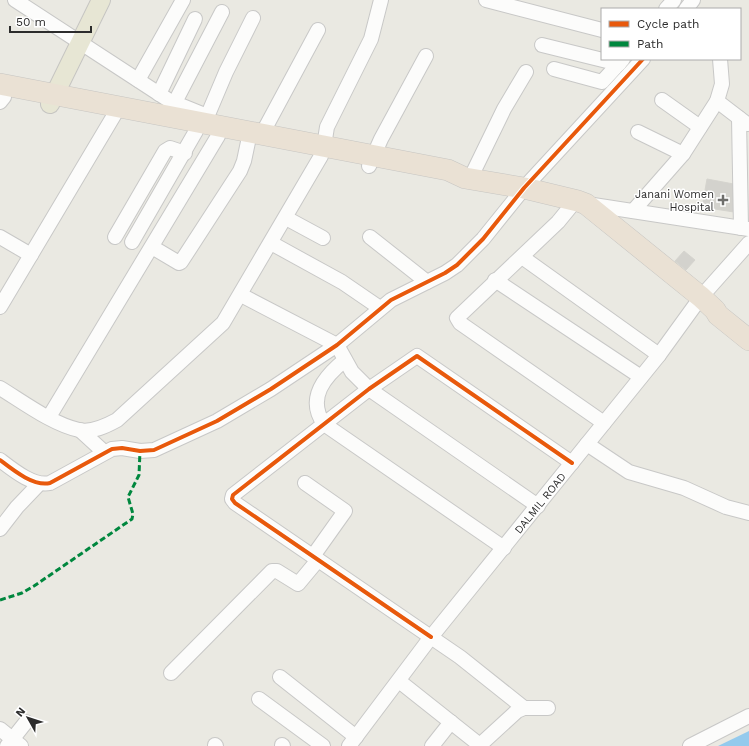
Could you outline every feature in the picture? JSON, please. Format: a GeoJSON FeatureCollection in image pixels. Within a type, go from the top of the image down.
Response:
{"type":"FeatureCollection","features":[{"type":"Feature","properties":{"kind":"highway"},"geometry":{"type":"LineString","coordinates":[[1,95],[52,99],[371,161],[448,170],[468,178],[524,188],[581,202],[708,304],[718,315],[749,340]]}},
{"type":"Feature","properties":{"kind":"highway"},"geometry":{"type":"LineString","coordinates":[[708,304],[720,310],[749,331]]}},
{"type":"Feature","properties":{"kind":"main road"},"geometry":{"type":"LineString","coordinates":[[52,99],[101,0]]}},
{"type":"Feature","properties":{"kind":"main road"},"geometry":{"type":"LineString","coordinates":[[83,38],[95,24],[110,0]]}},
{"type":"Feature","properties":{"kind":"street"},"geometry":{"type":"LineString","coordinates":[[15,0],[83,38],[205,128]]}},
{"type":"Feature","properties":{"kind":"street"},"geometry":{"type":"LineString","coordinates":[[138,80],[183,0]]}},
{"type":"Feature","properties":{"kind":"street"},"geometry":{"type":"LineString","coordinates":[[80,430],[100,428],[117,420],[223,323],[286,218],[322,151],[327,127],[371,38],[381,0]]}},
{"type":"Feature","properties":{"kind":"street"},"geometry":{"type":"LineString","coordinates":[[486,0],[601,30]]}},
{"type":"Feature","properties":{"kind":"street"},"geometry":{"type":"LineString","coordinates":[[667,8],[674,0]]}},
{"type":"Feature","properties":{"kind":"street"},"geometry":{"type":"LineString","coordinates":[[687,8],[693,0]]}},
{"type":"Feature","properties":{"kind":"street"},"geometry":{"type":"LineString","coordinates":[[174,104],[222,12]]}},
{"type":"Feature","properties":{"kind":"street"},"geometry":{"type":"LineString","coordinates":[[49,417],[152,247],[205,128],[226,72],[252,18]]}},
{"type":"Feature","properties":{"kind":"street"},"geometry":{"type":"LineString","coordinates":[[159,94],[195,19]]}},
{"type":"Feature","properties":{"kind":"street"},"geometry":{"type":"LineString","coordinates":[[152,247],[179,263],[181,262],[240,171],[255,138],[318,30]]}},
{"type":"Feature","properties":{"kind":"street"},"geometry":{"type":"LineString","coordinates":[[542,45],[601,57]]}},
{"type":"Feature","properties":{"kind":"street"},"geometry":{"type":"LineString","coordinates":[[371,161],[426,56]]}},
{"type":"Feature","properties":{"kind":"street"},"geometry":{"type":"LineString","coordinates":[[0,460],[12,469],[40,484],[50,483],[104,452],[122,448],[146,451],[162,448],[217,421],[271,389],[337,346],[391,300],[445,273],[468,255],[483,239],[524,188],[642,60]]}},
{"type":"Feature","properties":{"kind":"street"},"geometry":{"type":"LineString","coordinates":[[632,211],[683,154],[717,101],[722,84],[720,60]]}},
{"type":"Feature","properties":{"kind":"street"},"geometry":{"type":"LineString","coordinates":[[554,69],[599,82],[605,80],[621,61]]}},
{"type":"Feature","properties":{"kind":"street"},"geometry":{"type":"LineString","coordinates":[[468,178],[504,109],[526,72]]}},
{"type":"Feature","properties":{"kind":"street"},"geometry":{"type":"LineString","coordinates":[[662,100],[700,128]]}},
{"type":"Feature","properties":{"kind":"street"},"geometry":{"type":"LineString","coordinates":[[604,423],[458,320],[460,315],[495,280],[581,202],[745,228],[744,121],[717,101]]}},
{"type":"Feature","properties":{"kind":"street"},"geometry":{"type":"LineString","coordinates":[[0,307],[117,111]]}},
{"type":"Feature","properties":{"kind":"street"},"geometry":{"type":"LineString","coordinates":[[132,242],[185,153],[205,128]]}},
{"type":"Feature","properties":{"kind":"street"},"geometry":{"type":"LineString","coordinates":[[638,132],[683,154]]}},
{"type":"Feature","properties":{"kind":"street"},"geometry":{"type":"LineString","coordinates":[[115,237],[165,151],[170,148],[185,153]]}},
{"type":"Feature","properties":{"kind":"street"},"geometry":{"type":"LineString","coordinates":[[286,218],[323,238]]}},
{"type":"Feature","properties":{"kind":"street"},"geometry":{"type":"LineString","coordinates":[[0,237],[31,255]]}},
{"type":"Feature","properties":{"kind":"street"},"geometry":{"type":"LineString","coordinates":[[370,237],[428,282]]}},
{"type":"Feature","properties":{"kind":"street"},"geometry":{"type":"LineString","coordinates":[[271,243],[342,282],[380,308]]}},
{"type":"Feature","properties":{"kind":"street","name":"DALMIL ROAD"},"geometry":{"type":"LineString","coordinates":[[353,741],[432,637],[641,377],[659,355],[708,304],[749,243]]}},
{"type":"Feature","properties":{"kind":"street"},"geometry":{"type":"LineString","coordinates":[[522,257],[659,355]]}},
{"type":"Feature","properties":{"kind":"street"},"geometry":{"type":"LineString","coordinates":[[495,280],[641,377]]}},
{"type":"Feature","properties":{"kind":"street"},"geometry":{"type":"LineString","coordinates":[[240,295],[337,346],[360,381],[369,389],[538,506]]}},
{"type":"Feature","properties":{"kind":"street"},"geometry":{"type":"LineString","coordinates":[[524,708],[460,657],[232,499],[236,491],[369,389],[417,356],[572,463]]}},
{"type":"Feature","properties":{"kind":"street"},"geometry":{"type":"LineString","coordinates":[[345,360],[330,372],[317,394],[318,411],[324,424],[504,548]]}},
{"type":"Feature","properties":{"kind":"street"},"geometry":{"type":"LineString","coordinates":[[0,388],[49,417],[80,430],[104,452]]}},
{"type":"Feature","properties":{"kind":"street"},"geometry":{"type":"LineString","coordinates":[[587,444],[629,472],[684,488],[726,507],[749,513]]}},
{"type":"Feature","properties":{"kind":"street"},"geometry":{"type":"LineString","coordinates":[[171,673],[272,571],[277,571],[298,584],[344,512],[306,483]]}},
{"type":"Feature","properties":{"kind":"street"},"geometry":{"type":"LineString","coordinates":[[0,529],[17,507],[40,484]]}},
{"type":"Feature","properties":{"kind":"street"},"geometry":{"type":"LineString","coordinates":[[280,677],[353,741]]}},
{"type":"Feature","properties":{"kind":"street"},"geometry":{"type":"LineString","coordinates":[[399,681],[481,745],[510,716],[524,708],[548,708]]}},
{"type":"Feature","properties":{"kind":"street"},"geometry":{"type":"LineString","coordinates":[[260,699],[323,746]]}},
{"type":"Feature","properties":{"kind":"street"},"geometry":{"type":"LineString","coordinates":[[690,746],[749,716]]}},
{"type":"Feature","properties":{"kind":"street"},"geometry":{"type":"LineString","coordinates":[[0,729],[13,744],[26,722]]}},
{"type":"Feature","properties":{"kind":"street"},"geometry":{"type":"LineString","coordinates":[[432,746],[451,722]]}},
{"type":"Feature","properties":{"kind":"water"},"geometry":{"type":"Polygon","coordinates":[[[749,731],[749,746],[718,746],[749,731]]]}},
{"type":"Feature","properties":{"kind":"building"},"geometry":{"type":"Polygon","coordinates":[[[707,179],[739,185],[734,212],[702,207],[707,179]]]}},
{"type":"Feature","properties":{"kind":"building"},"geometry":{"type":"Polygon","coordinates":[[[684,251],[695,260],[686,270],[675,261],[684,251]]]}},
{"type":"Feature","properties":{"kind":"marked path"},"geometry":{"type":"LineString","coordinates":[[0,600],[22,593],[34,586],[132,519],[133,514],[128,497],[139,475],[140,451]]}},
{"type":"Feature","properties":{"kind":"cycle path"},"geometry":{"type":"LineString","coordinates":[[0,460],[24,477],[44,484],[50,483],[112,449],[122,448],[140,451],[154,450],[217,421],[271,389],[337,345],[391,300],[445,273],[457,265],[483,239],[524,188],[642,60]]}},
{"type":"Feature","properties":{"kind":"cycle path"},"geometry":{"type":"LineString","coordinates":[[431,637],[235,503],[232,499],[233,495],[369,389],[417,356],[572,463]]}},
{"type":"Feature","properties":{"kind":"place","name":"Janani Women Hospital"},"geometry":{"type":"Point","coordinates":[723,200]}}]}
